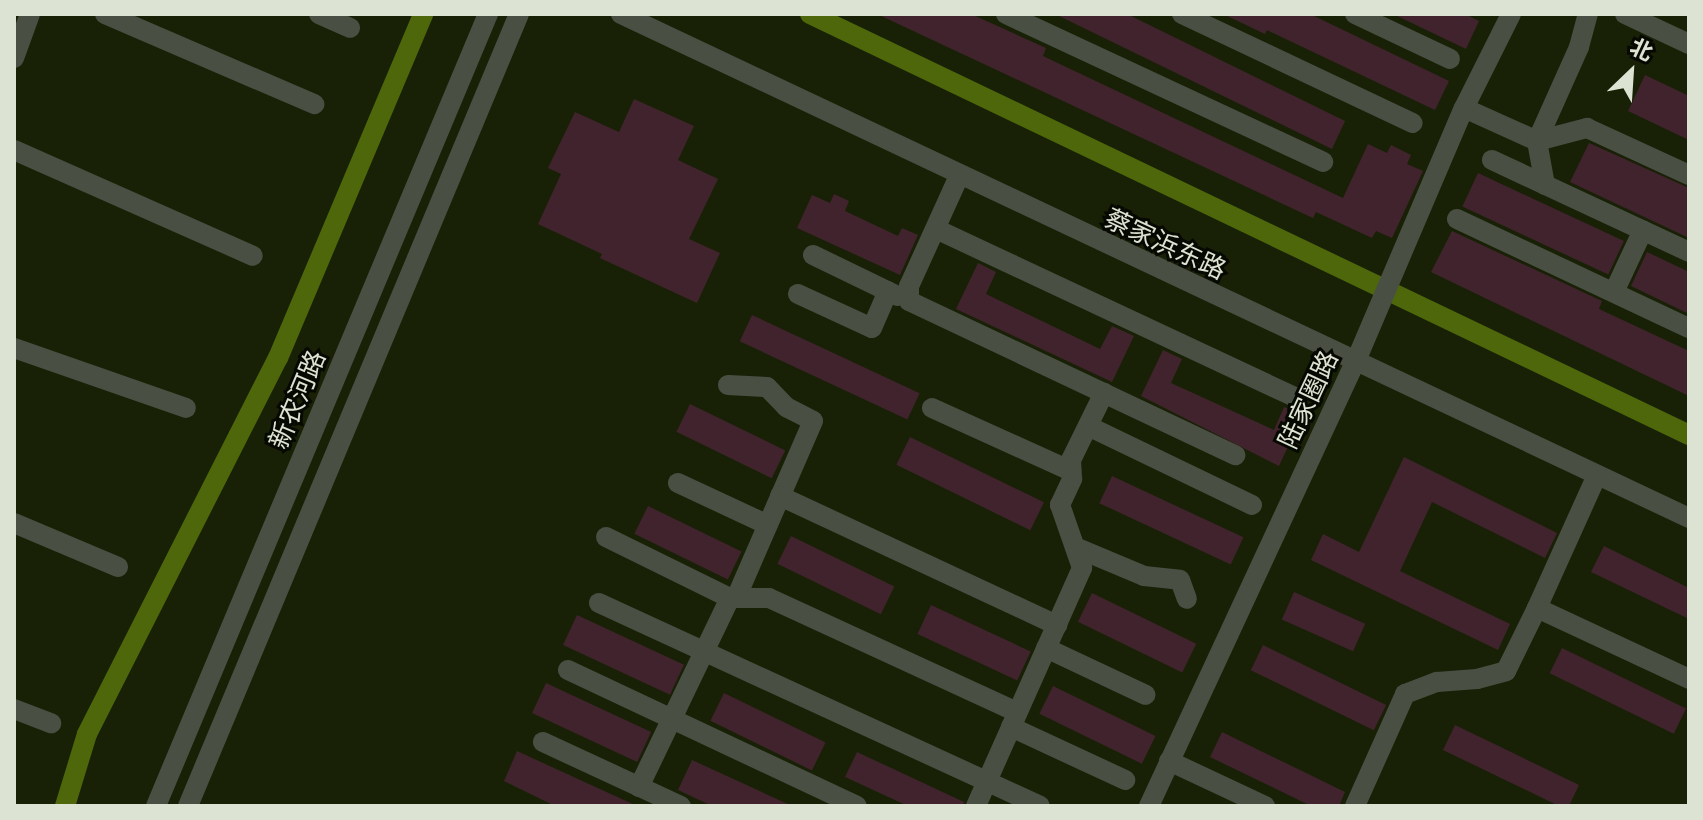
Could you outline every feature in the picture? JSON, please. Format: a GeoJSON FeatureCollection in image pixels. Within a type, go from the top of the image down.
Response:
{"type":"FeatureCollection","features":[{"type":"Feature","properties":{"kind":"street"},"geometry":{"type":"LineString","coordinates":[[14,58],[30,14]]}},
{"type":"Feature","properties":{"kind":"street"},"geometry":{"type":"LineString","coordinates":[[105,14],[314,104]]}},
{"type":"Feature","properties":{"kind":"street"},"geometry":{"type":"LineString","coordinates":[[319,14],[350,28]]}},
{"type":"Feature","properties":{"kind":"street","name":"新农河路"},"geometry":{"type":"LineString","coordinates":[[156,806],[488,14]]}},
{"type":"Feature","properties":{"kind":"street"},"geometry":{"type":"LineString","coordinates":[[188,806],[519,14]]}},
{"type":"Feature","properties":{"kind":"street","name":"蔡家浜东路"},"geometry":{"type":"LineString","coordinates":[[621,14],[1689,518]]}},
{"type":"Feature","properties":{"kind":"street"},"geometry":{"type":"LineString","coordinates":[[1006,14],[1323,162]]}},
{"type":"Feature","properties":{"kind":"street"},"geometry":{"type":"LineString","coordinates":[[1182,14],[1413,123]]}},
{"type":"Feature","properties":{"kind":"street"},"geometry":{"type":"LineString","coordinates":[[1355,14],[1450,59]]}},
{"type":"Feature","properties":{"kind":"street","name":"陆家圈路"},"geometry":{"type":"LineString","coordinates":[[1149,806],[1355,363],[1464,108],[1511,14]]}},
{"type":"Feature","properties":{"kind":"street"},"geometry":{"type":"LineString","coordinates":[[1545,185],[1537,141],[1579,47],[1588,14]]}},
{"type":"Feature","properties":{"kind":"street"},"geometry":{"type":"LineString","coordinates":[[1625,14],[1689,44]]}},
{"type":"Feature","properties":{"kind":"street"},"geometry":{"type":"LineString","coordinates":[[1464,108],[1537,141],[1587,128],[1689,175]]}},
{"type":"Feature","properties":{"kind":"street"},"geometry":{"type":"LineString","coordinates":[[14,150],[253,256]]}},
{"type":"Feature","properties":{"kind":"street"},"geometry":{"type":"LineString","coordinates":[[1492,160],[1689,252]]}},
{"type":"Feature","properties":{"kind":"street"},"geometry":{"type":"LineString","coordinates":[[909,301],[909,286],[959,176]]}},
{"type":"Feature","properties":{"kind":"street"},"geometry":{"type":"LineString","coordinates":[[1457,219],[1689,328]]}},
{"type":"Feature","properties":{"kind":"street"},"geometry":{"type":"LineString","coordinates":[[936,229],[1294,397]]}},
{"type":"Feature","properties":{"kind":"street"},"geometry":{"type":"LineString","coordinates":[[1614,292],[1643,230]]}},
{"type":"Feature","properties":{"kind":"street"},"geometry":{"type":"LineString","coordinates":[[813,255],[1235,455]]}},
{"type":"Feature","properties":{"kind":"street"},"geometry":{"type":"LineString","coordinates":[[798,294],[872,328],[888,291]]}},
{"type":"Feature","properties":{"kind":"street"},"geometry":{"type":"LineString","coordinates":[[14,348],[186,408]]}},
{"type":"Feature","properties":{"kind":"street"},"geometry":{"type":"LineString","coordinates":[[639,787],[768,525],[813,421],[786,407],[767,387],[728,385]]}},
{"type":"Feature","properties":{"kind":"street"},"geometry":{"type":"LineString","coordinates":[[976,806],[1082,568],[1060,505],[1072,479],[1071,460],[1104,393]]}},
{"type":"Feature","properties":{"kind":"street"},"geometry":{"type":"LineString","coordinates":[[932,408],[1071,471]]}},
{"type":"Feature","properties":{"kind":"street"},"geometry":{"type":"LineString","coordinates":[[1088,426],[1252,505]]}},
{"type":"Feature","properties":{"kind":"street"},"geometry":{"type":"LineString","coordinates":[[1355,806],[1405,694],[1437,682],[1477,679],[1506,671],[1597,475]]}},
{"type":"Feature","properties":{"kind":"street"},"geometry":{"type":"LineString","coordinates":[[678,483],[768,525]]}},
{"type":"Feature","properties":{"kind":"street"},"geometry":{"type":"LineString","coordinates":[[780,496],[1057,625]]}},
{"type":"Feature","properties":{"kind":"street"},"geometry":{"type":"LineString","coordinates":[[14,523],[118,567]]}},
{"type":"Feature","properties":{"kind":"street"},"geometry":{"type":"LineString","coordinates":[[606,537],[733,598],[769,598],[1014,720],[1125,780]]}},
{"type":"Feature","properties":{"kind":"street"},"geometry":{"type":"LineString","coordinates":[[1075,547],[1144,576],[1180,580],[1187,599]]}},
{"type":"Feature","properties":{"kind":"street"},"geometry":{"type":"LineString","coordinates":[[599,603],[1040,806]]}},
{"type":"Feature","properties":{"kind":"street"},"geometry":{"type":"LineString","coordinates":[[1537,608],[1689,679]]}},
{"type":"Feature","properties":{"kind":"street"},"geometry":{"type":"LineString","coordinates":[[1046,648],[1146,695]]}},
{"type":"Feature","properties":{"kind":"street"},"geometry":{"type":"LineString","coordinates":[[568,670],[857,806]]}},
{"type":"Feature","properties":{"kind":"street"},"geometry":{"type":"LineString","coordinates":[[14,709],[51,723]]}},
{"type":"Feature","properties":{"kind":"street"},"geometry":{"type":"LineString","coordinates":[[543,742],[681,806]]}},
{"type":"Feature","properties":{"kind":"street"},"geometry":{"type":"LineString","coordinates":[[1169,761],[1265,806]]}},
{"type":"Feature","properties":{"kind":"building"},"geometry":{"type":"Polygon","coordinates":[[[877,14],[971,14],[1046,48],[1043,56],[1343,198],[1368,144],[1387,153],[1391,145],[1411,155],[1407,164],[1423,171],[1392,238],[1376,231],[1372,238],[1316,212],[1313,218],[877,14]]]}},
{"type":"Feature","properties":{"kind":"building"},"geometry":{"type":"Polygon","coordinates":[[[1055,14],[1127,14],[1345,121],[1332,149],[1055,14]]]}},
{"type":"Feature","properties":{"kind":"building"},"geometry":{"type":"Polygon","coordinates":[[[1223,14],[1310,14],[1449,81],[1435,110],[1267,30],[1265,34],[1223,14]]]}},
{"type":"Feature","properties":{"kind":"building"},"geometry":{"type":"Polygon","coordinates":[[[1393,14],[1465,14],[1479,21],[1466,49],[1393,14]]]}},
{"type":"Feature","properties":{"kind":"building"},"geometry":{"type":"Polygon","coordinates":[[[1645,75],[1689,96],[1689,140],[1628,111],[1645,75]]]}},
{"type":"Feature","properties":{"kind":"building"},"geometry":{"type":"Polygon","coordinates":[[[634,99],[694,126],[678,160],[718,179],[689,239],[720,253],[697,303],[600,258],[602,254],[538,224],[561,174],[548,168],[575,112],[619,132],[634,99]]]}},
{"type":"Feature","properties":{"kind":"building"},"geometry":{"type":"Polygon","coordinates":[[[1589,143],[1689,188],[1689,238],[1570,182],[1589,143]]]}},
{"type":"Feature","properties":{"kind":"building"},"geometry":{"type":"Polygon","coordinates":[[[1478,173],[1624,241],[1608,275],[1462,207],[1478,173]]]}},
{"type":"Feature","properties":{"kind":"building"},"geometry":{"type":"Polygon","coordinates":[[[834,194],[849,201],[845,211],[898,236],[902,228],[918,235],[900,275],[797,228],[812,195],[830,203],[834,194]]]}},
{"type":"Feature","properties":{"kind":"building"},"geometry":{"type":"Polygon","coordinates":[[[1452,231],[1602,301],[1599,309],[1689,351],[1689,396],[1431,272],[1452,231]]]}},
{"type":"Feature","properties":{"kind":"building"},"geometry":{"type":"Polygon","coordinates":[[[1647,252],[1689,272],[1689,314],[1631,286],[1647,252]]]}},
{"type":"Feature","properties":{"kind":"building"},"geometry":{"type":"Polygon","coordinates":[[[978,263],[996,272],[986,294],[1100,349],[1112,326],[1134,336],[1112,382],[956,309],[978,263]]]}},
{"type":"Feature","properties":{"kind":"building"},"geometry":{"type":"Polygon","coordinates":[[[752,315],[920,393],[907,419],[740,341],[752,315]]]}},
{"type":"Feature","properties":{"kind":"building"},"geometry":{"type":"Polygon","coordinates":[[[1163,350],[1182,359],[1171,383],[1274,430],[1284,407],[1303,414],[1279,466],[1141,396],[1163,350]]]}},
{"type":"Feature","properties":{"kind":"building"},"geometry":{"type":"Polygon","coordinates":[[[690,404],[785,450],[772,478],[676,432],[690,404]]]}},
{"type":"Feature","properties":{"kind":"building"},"geometry":{"type":"Polygon","coordinates":[[[910,437],[1044,502],[1030,530],[896,465],[910,437]]]}},
{"type":"Feature","properties":{"kind":"building"},"geometry":{"type":"Polygon","coordinates":[[[1404,457],[1557,533],[1545,558],[1432,502],[1400,571],[1510,624],[1498,650],[1311,560],[1323,534],[1359,552],[1404,457]]]}},
{"type":"Feature","properties":{"kind":"building"},"geometry":{"type":"Polygon","coordinates":[[[1112,476],[1243,537],[1231,564],[1099,503],[1112,476]]]}},
{"type":"Feature","properties":{"kind":"building"},"geometry":{"type":"Polygon","coordinates":[[[648,506],[741,552],[728,579],[634,534],[648,506]]]}},
{"type":"Feature","properties":{"kind":"building"},"geometry":{"type":"Polygon","coordinates":[[[791,536],[894,586],[881,614],[777,564],[791,536]]]}},
{"type":"Feature","properties":{"kind":"building"},"geometry":{"type":"Polygon","coordinates":[[[1604,546],[1689,588],[1689,619],[1591,572],[1604,546]]]}},
{"type":"Feature","properties":{"kind":"building"},"geometry":{"type":"Polygon","coordinates":[[[1294,592],[1365,624],[1353,651],[1282,619],[1294,592]]]}},
{"type":"Feature","properties":{"kind":"building"},"geometry":{"type":"Polygon","coordinates":[[[1092,593],[1196,644],[1182,673],[1078,622],[1092,593]]]}},
{"type":"Feature","properties":{"kind":"building"},"geometry":{"type":"Polygon","coordinates":[[[931,605],[1031,651],[1017,680],[917,634],[931,605]]]}},
{"type":"Feature","properties":{"kind":"building"},"geometry":{"type":"Polygon","coordinates":[[[577,615],[684,665],[670,695],[563,645],[577,615]]]}},
{"type":"Feature","properties":{"kind":"building"},"geometry":{"type":"Polygon","coordinates":[[[1263,645],[1386,705],[1374,730],[1251,670],[1263,645]]]}},
{"type":"Feature","properties":{"kind":"building"},"geometry":{"type":"Polygon","coordinates":[[[1562,648],[1686,708],[1674,734],[1550,673],[1562,648]]]}},
{"type":"Feature","properties":{"kind":"building"},"geometry":{"type":"Polygon","coordinates":[[[546,683],[651,732],[637,762],[532,713],[546,683]]]}},
{"type":"Feature","properties":{"kind":"building"},"geometry":{"type":"Polygon","coordinates":[[[1053,686],[1155,736],[1142,764],[1039,714],[1053,686]]]}},
{"type":"Feature","properties":{"kind":"building"},"geometry":{"type":"Polygon","coordinates":[[[724,693],[826,743],[812,770],[710,721],[724,693]]]}},
{"type":"Feature","properties":{"kind":"building"},"geometry":{"type":"Polygon","coordinates":[[[1455,725],[1579,785],[1569,806],[1559,806],[1443,750],[1455,725]]]}},
{"type":"Feature","properties":{"kind":"building"},"geometry":{"type":"Polygon","coordinates":[[[1222,732],[1345,792],[1339,806],[1311,806],[1210,757],[1222,732]]]}},
{"type":"Feature","properties":{"kind":"building"},"geometry":{"type":"Polygon","coordinates":[[[517,751],[637,806],[555,806],[504,781],[517,751]]]}},
{"type":"Feature","properties":{"kind":"building"},"geometry":{"type":"Polygon","coordinates":[[[857,752],[964,802],[963,806],[908,806],[845,777],[857,752]]]}},
{"type":"Feature","properties":{"kind":"building"},"geometry":{"type":"Polygon","coordinates":[[[692,760],[792,806],[712,806],[678,790],[692,760]]]}},
{"type":"Feature","properties":{"kind":"waterway"},"geometry":{"type":"LineString","coordinates":[[65,806],[87,734],[278,358],[423,14]]}},
{"type":"Feature","properties":{"kind":"waterway"},"geometry":{"type":"LineString","coordinates":[[810,14],[1689,435]]}}]}
